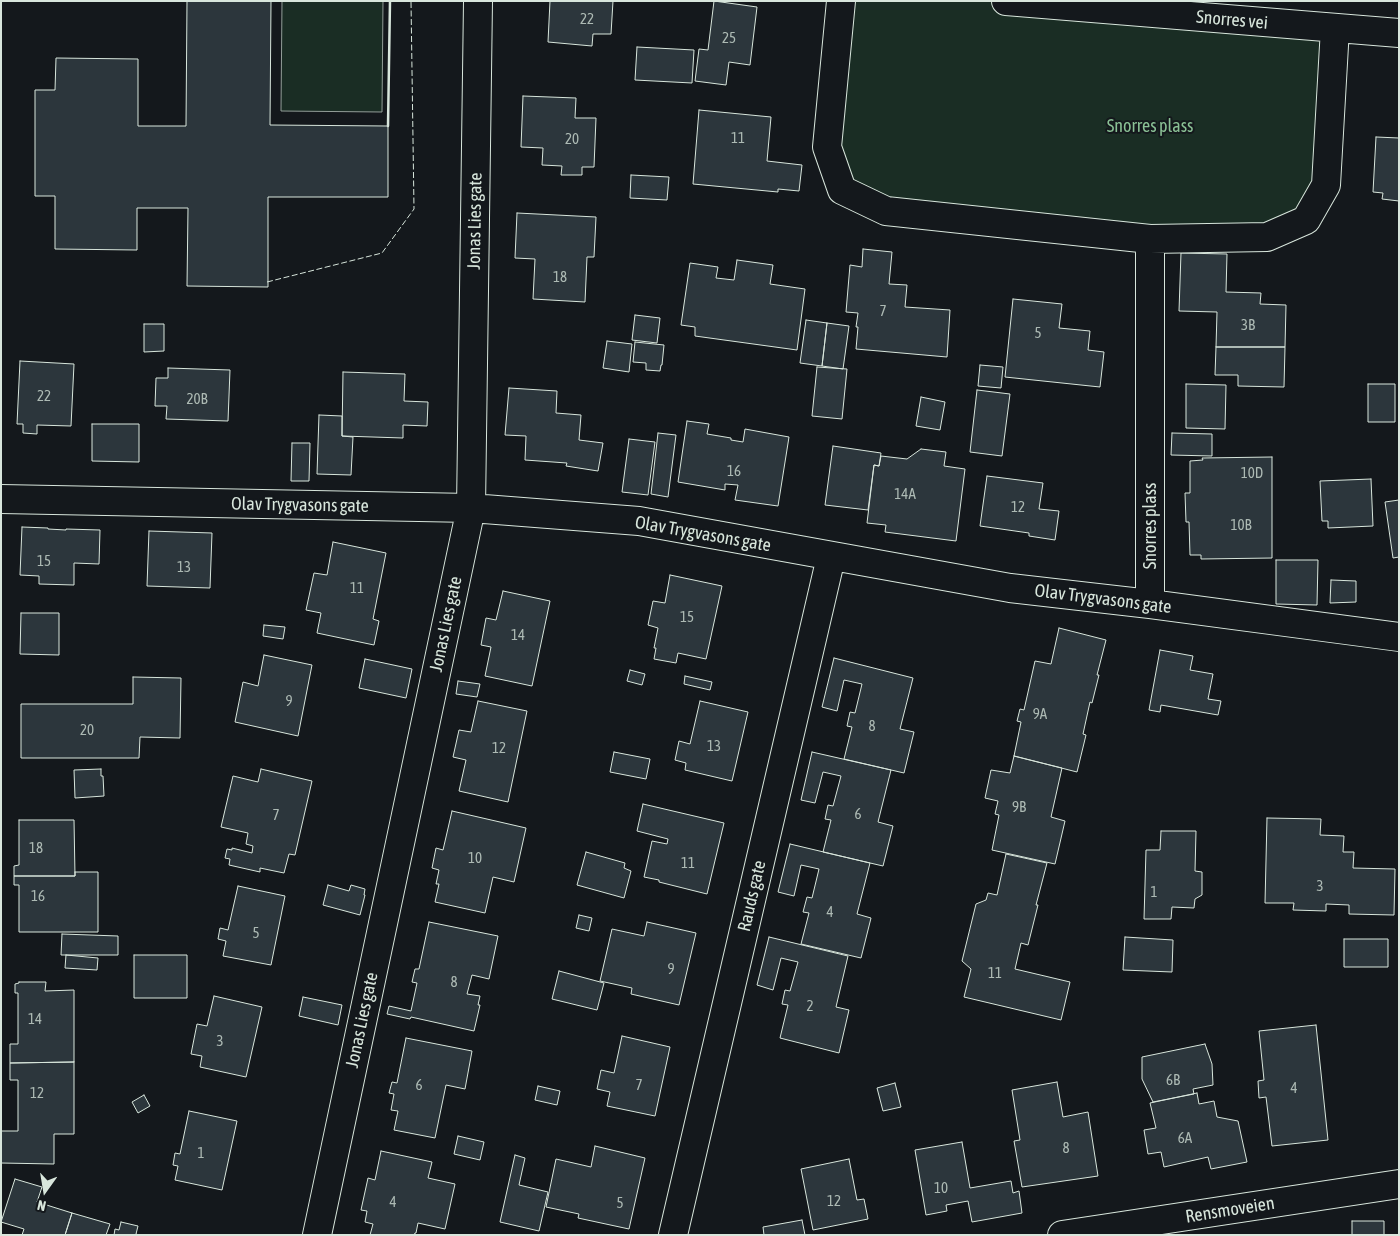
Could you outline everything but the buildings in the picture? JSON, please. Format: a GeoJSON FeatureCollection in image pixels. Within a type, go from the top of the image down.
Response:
{"type":"FeatureCollection","features":[{"type":"Feature","properties":{"kind":"street","name":"Jonas Lies gate"},"geometry":{"type":"LineString","coordinates":[[317,1235],[471,508],[478,1]]}},
{"type":"Feature","properties":{"kind":"street"},"geometry":{"type":"LineString","coordinates":[[840,1],[827,147],[842,190],[886,211],[1150,239],[1267,237],[1306,220],[1326,185],[1335,28]]}},
{"type":"Feature","properties":{"kind":"street","name":"Snorres vei"},"geometry":{"type":"LineString","coordinates":[[1006,1],[1399,33]]}},
{"type":"Feature","properties":{"kind":"street","name":"Snorres plass"},"geometry":{"type":"LineString","coordinates":[[1150,239],[1150,604]]}},
{"type":"Feature","properties":{"kind":"street","name":"Olav Trygvasons gate"},"geometry":{"type":"LineString","coordinates":[[1,499],[471,508],[640,521],[1010,588],[1150,604],[1399,638]]}},
{"type":"Feature","properties":{"kind":"street","name":"Rauds gate"},"geometry":{"type":"LineString","coordinates":[[673,1235],[831,557]]}},
{"type":"Feature","properties":{"kind":"street","name":"Rensmoveien"},"geometry":{"type":"LineString","coordinates":[[1062,1235],[1399,1184]]}},
{"type":"Feature","properties":{"kind":"green space"},"geometry":{"type":"Polygon","coordinates":[[[282,1],[383,1],[382,112],[281,111],[282,1]]]}},
{"type":"Feature","properties":{"kind":"green space","name":"Snorres plass"},"geometry":{"type":"Polygon","coordinates":[[[841,1],[1006,1],[1335,28],[1326,185],[1306,220],[1150,239],[842,190],[827,147],[841,1]]]}},
{"type":"Feature","properties":{"kind":"fence"},"geometry":{"type":"LineString","coordinates":[[267,282],[382,253],[414,209],[411,1]]}},
{"type":"Feature","properties":{"kind":"wall"},"geometry":{"type":"LineString","coordinates":[[388,126],[390,1]]}}]}
